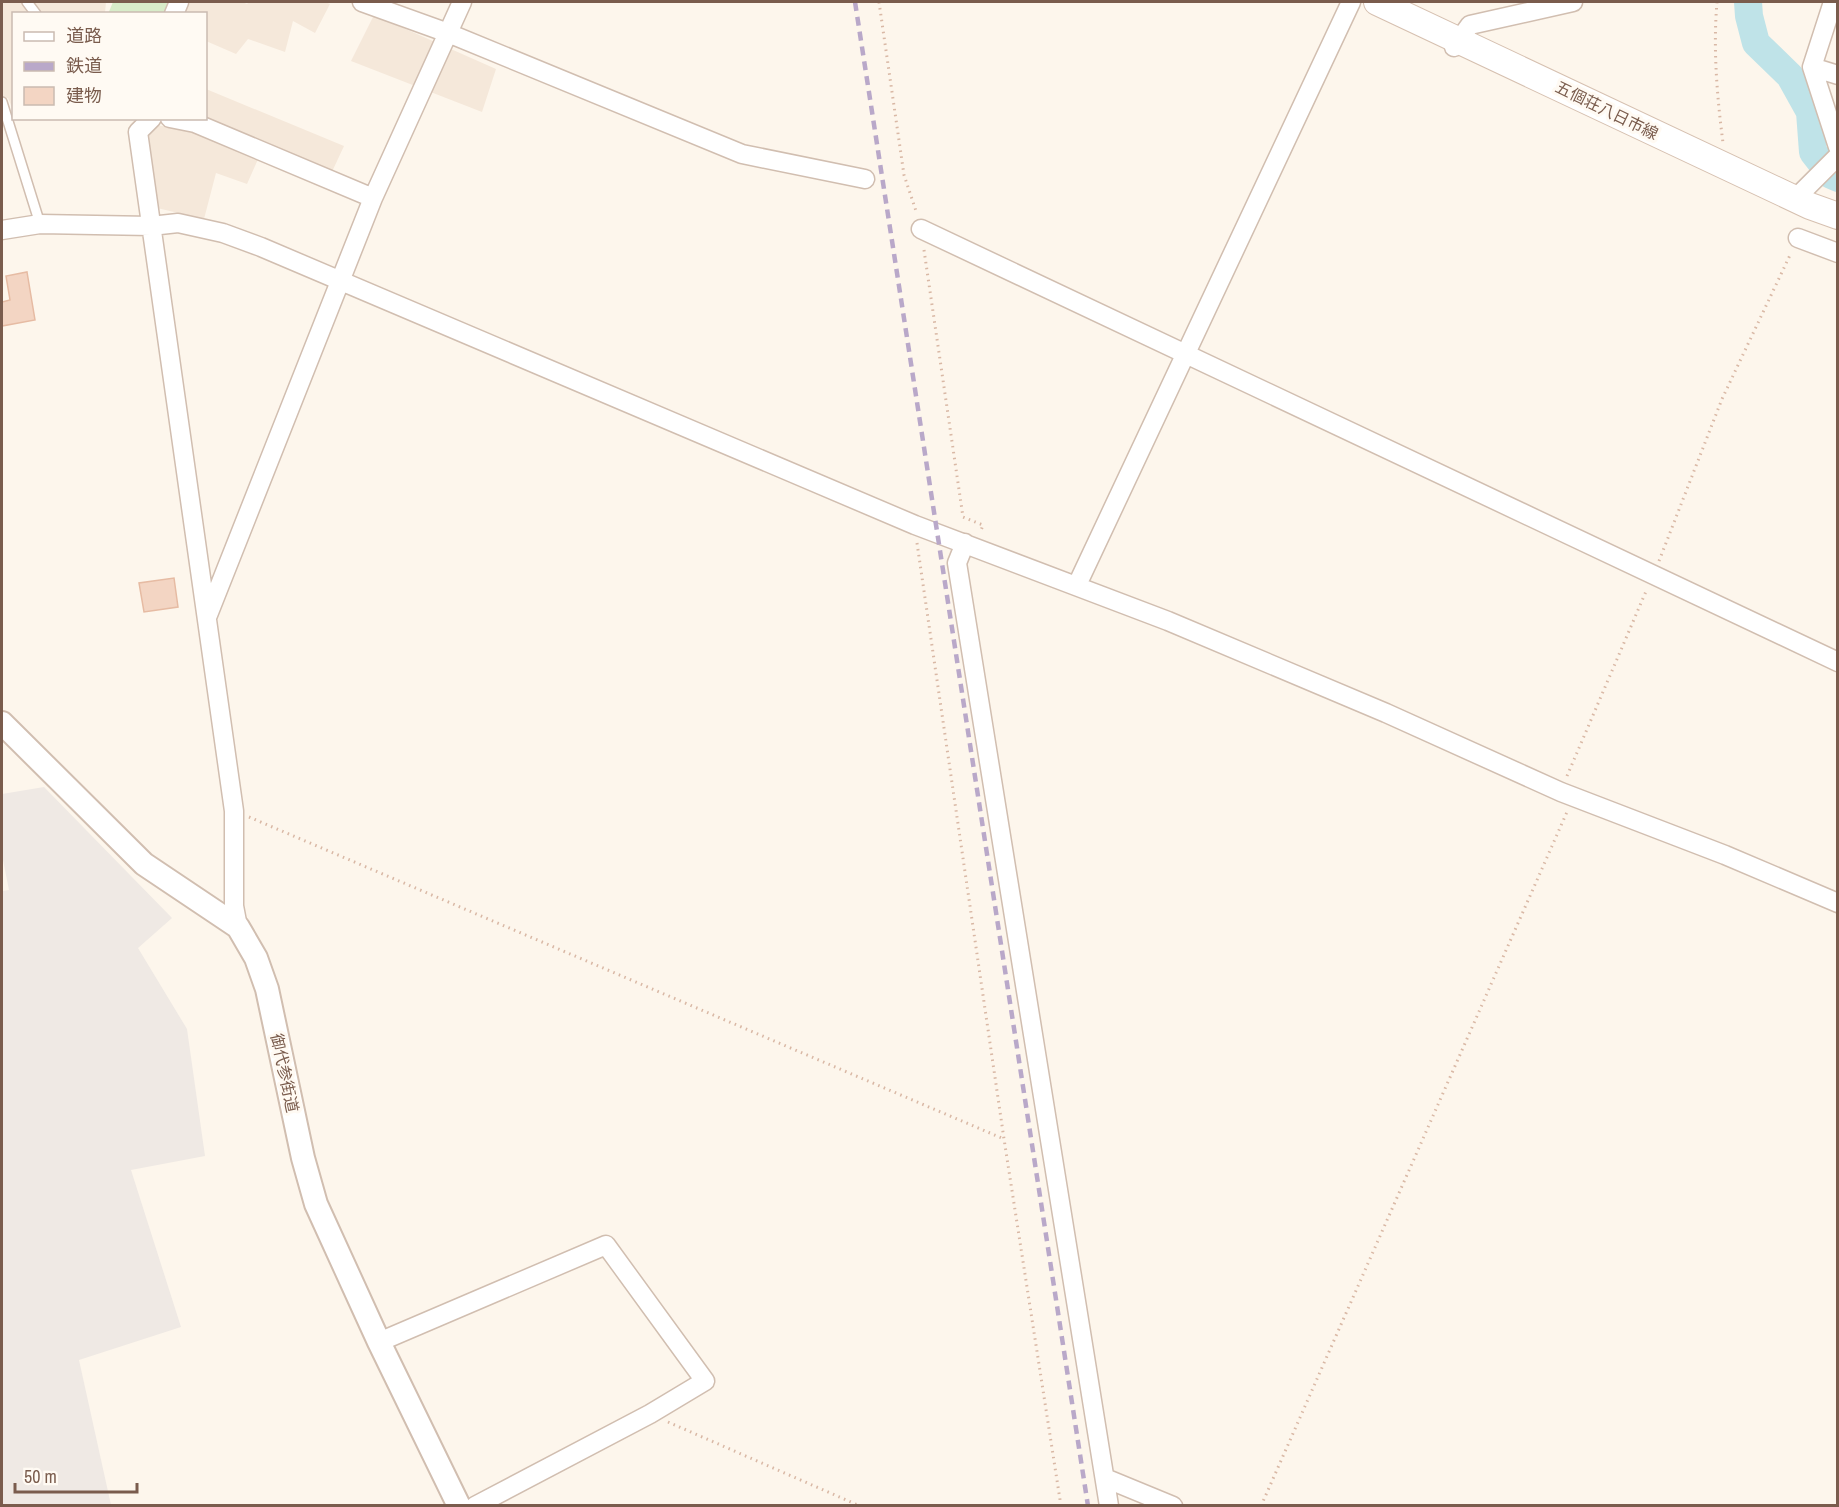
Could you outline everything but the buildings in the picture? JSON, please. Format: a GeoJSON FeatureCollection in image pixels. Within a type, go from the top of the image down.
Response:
{"type":"FeatureCollection","features":[{"type":"Feature","properties":{"kind":"main road","name":"五個荘八日市線"},"geometry":{"type":"LineString","coordinates":[[1377,2],[1456,43],[1723,166],[1800,193],[1832,214]]}},
{"type":"Feature","properties":{"kind":"street"},"geometry":{"type":"LineString","coordinates":[[362,2],[448,33],[742,154],[865,179]]}},
{"type":"Feature","properties":{"kind":"street"},"geometry":{"type":"LineString","coordinates":[[207,616],[373,198],[462,2]]}},
{"type":"Feature","properties":{"kind":"street"},"geometry":{"type":"LineString","coordinates":[[1077,585],[1351,2]]}},
{"type":"Feature","properties":{"kind":"street"},"geometry":{"type":"LineString","coordinates":[[1456,43],[1470,25],[1573,2]]}},
{"type":"Feature","properties":{"kind":"street"},"geometry":{"type":"LineString","coordinates":[[1800,193],[1837,154],[1812,67],[1833,2]]}},
{"type":"Feature","properties":{"kind":"street"},"geometry":{"type":"LineString","coordinates":[[1812,67],[1838,75]]}},
{"type":"Feature","properties":{"kind":"street"},"geometry":{"type":"LineString","coordinates":[[150,120],[138,132],[234,811],[234,906],[238,927]]}},
{"type":"Feature","properties":{"kind":"street"},"geometry":{"type":"LineString","coordinates":[[180,120],[195,123],[373,198]]}},
{"type":"Feature","properties":{"kind":"street"},"geometry":{"type":"LineString","coordinates":[[2,230],[40,224],[151,226],[178,223],[223,233],[341,280],[915,525],[1077,585],[1386,713],[1567,795],[1725,855],[1838,903]]}},
{"type":"Feature","properties":{"kind":"street"},"geometry":{"type":"LineString","coordinates":[[921,229],[1838,662]]}},
{"type":"Feature","properties":{"kind":"street"},"geometry":{"type":"LineString","coordinates":[[1798,238],[1838,253]]}},
{"type":"Feature","properties":{"kind":"street"},"geometry":{"type":"LineString","coordinates":[[971,544],[957,563],[1109,1506]]}},
{"type":"Feature","properties":{"kind":"street","name":"御代参街道"},"geometry":{"type":"LineString","coordinates":[[2,723],[144,864],[238,927],[256,958],[267,989],[303,1158],[316,1204],[379,1342],[459,1506]]}},
{"type":"Feature","properties":{"kind":"street"},"geometry":{"type":"LineString","coordinates":[[379,1342],[606,1245],[705,1382],[650,1414],[475,1506]]}},
{"type":"Feature","properties":{"kind":"street"},"geometry":{"type":"LineString","coordinates":[[1105,1478],[1173,1506]]}},
{"type":"Feature","properties":{"kind":"lane"},"geometry":{"type":"LineString","coordinates":[[2,102],[40,224]]}},
{"type":"Feature","properties":{"kind":"path"},"geometry":{"type":"LineString","coordinates":[[879,2],[904,175],[921,229],[963,517],[982,525],[971,544]]}},
{"type":"Feature","properties":{"kind":"path"},"geometry":{"type":"LineString","coordinates":[[1717,2],[1714,33],[1717,95],[1725,157],[1723,166]]}},
{"type":"Feature","properties":{"kind":"path"},"geometry":{"type":"LineString","coordinates":[[1261,1506],[1567,795],[1722,399],[1798,238]]}},
{"type":"Feature","properties":{"kind":"path"},"geometry":{"type":"LineString","coordinates":[[915,525],[1004,1138],[1061,1506]]}},
{"type":"Feature","properties":{"kind":"path"},"geometry":{"type":"LineString","coordinates":[[234,811],[1004,1138]]}},
{"type":"Feature","properties":{"kind":"path"},"geometry":{"type":"LineString","coordinates":[[650,1414],[860,1506]]}},
{"type":"Feature","properties":{"kind":"shaded area"},"geometry":{"type":"Polygon","coordinates":[[[2,2],[106,2],[105,12],[12,12],[12,108],[8,98],[2,100],[2,2]]]}},
{"type":"Feature","properties":{"kind":"shaded area"},"geometry":{"type":"Polygon","coordinates":[[[190,2],[242,2],[247,4],[249,2],[325,2],[330,4],[315,33],[293,21],[285,52],[248,39],[236,54],[207,41],[207,12],[185,12],[190,2]]]}},
{"type":"Feature","properties":{"kind":"shaded area"},"geometry":{"type":"Polygon","coordinates":[[[374,15],[496,69],[482,112],[351,61],[374,15]]]}},
{"type":"Feature","properties":{"kind":"shaded area"},"geometry":{"type":"Polygon","coordinates":[[[207,89],[344,146],[330,176],[207,118],[207,89]]]}},
{"type":"Feature","properties":{"kind":"shaded area"},"geometry":{"type":"Polygon","coordinates":[[[155,125],[191,130],[259,157],[247,184],[216,173],[204,219],[157,208],[144,136],[155,125]]]}},
{"type":"Feature","properties":{"kind":"shaded area"},"geometry":{"type":"Polygon","coordinates":[[[44,787],[172,918],[138,948],[187,1029],[205,1156],[131,1170],[181,1327],[79,1360],[111,1505],[2,1505],[2,891],[9,890],[2,855],[2,794],[44,787]]]}},
{"type":"Feature","properties":{"kind":"green space"},"geometry":{"type":"Polygon","coordinates":[[[113,2],[169,2],[165,12],[109,12],[113,2]]]}},
{"type":"Feature","properties":{"kind":"waterway"},"geometry":{"type":"LineString","coordinates":[[1748,2],[1756,43],[1790,76],[1810,112],[1813,152],[1831,175],[1838,178]]}},
{"type":"Feature","properties":{"kind":"railway"},"geometry":{"type":"LineString","coordinates":[[855,2],[1088,1506]]}}]}
